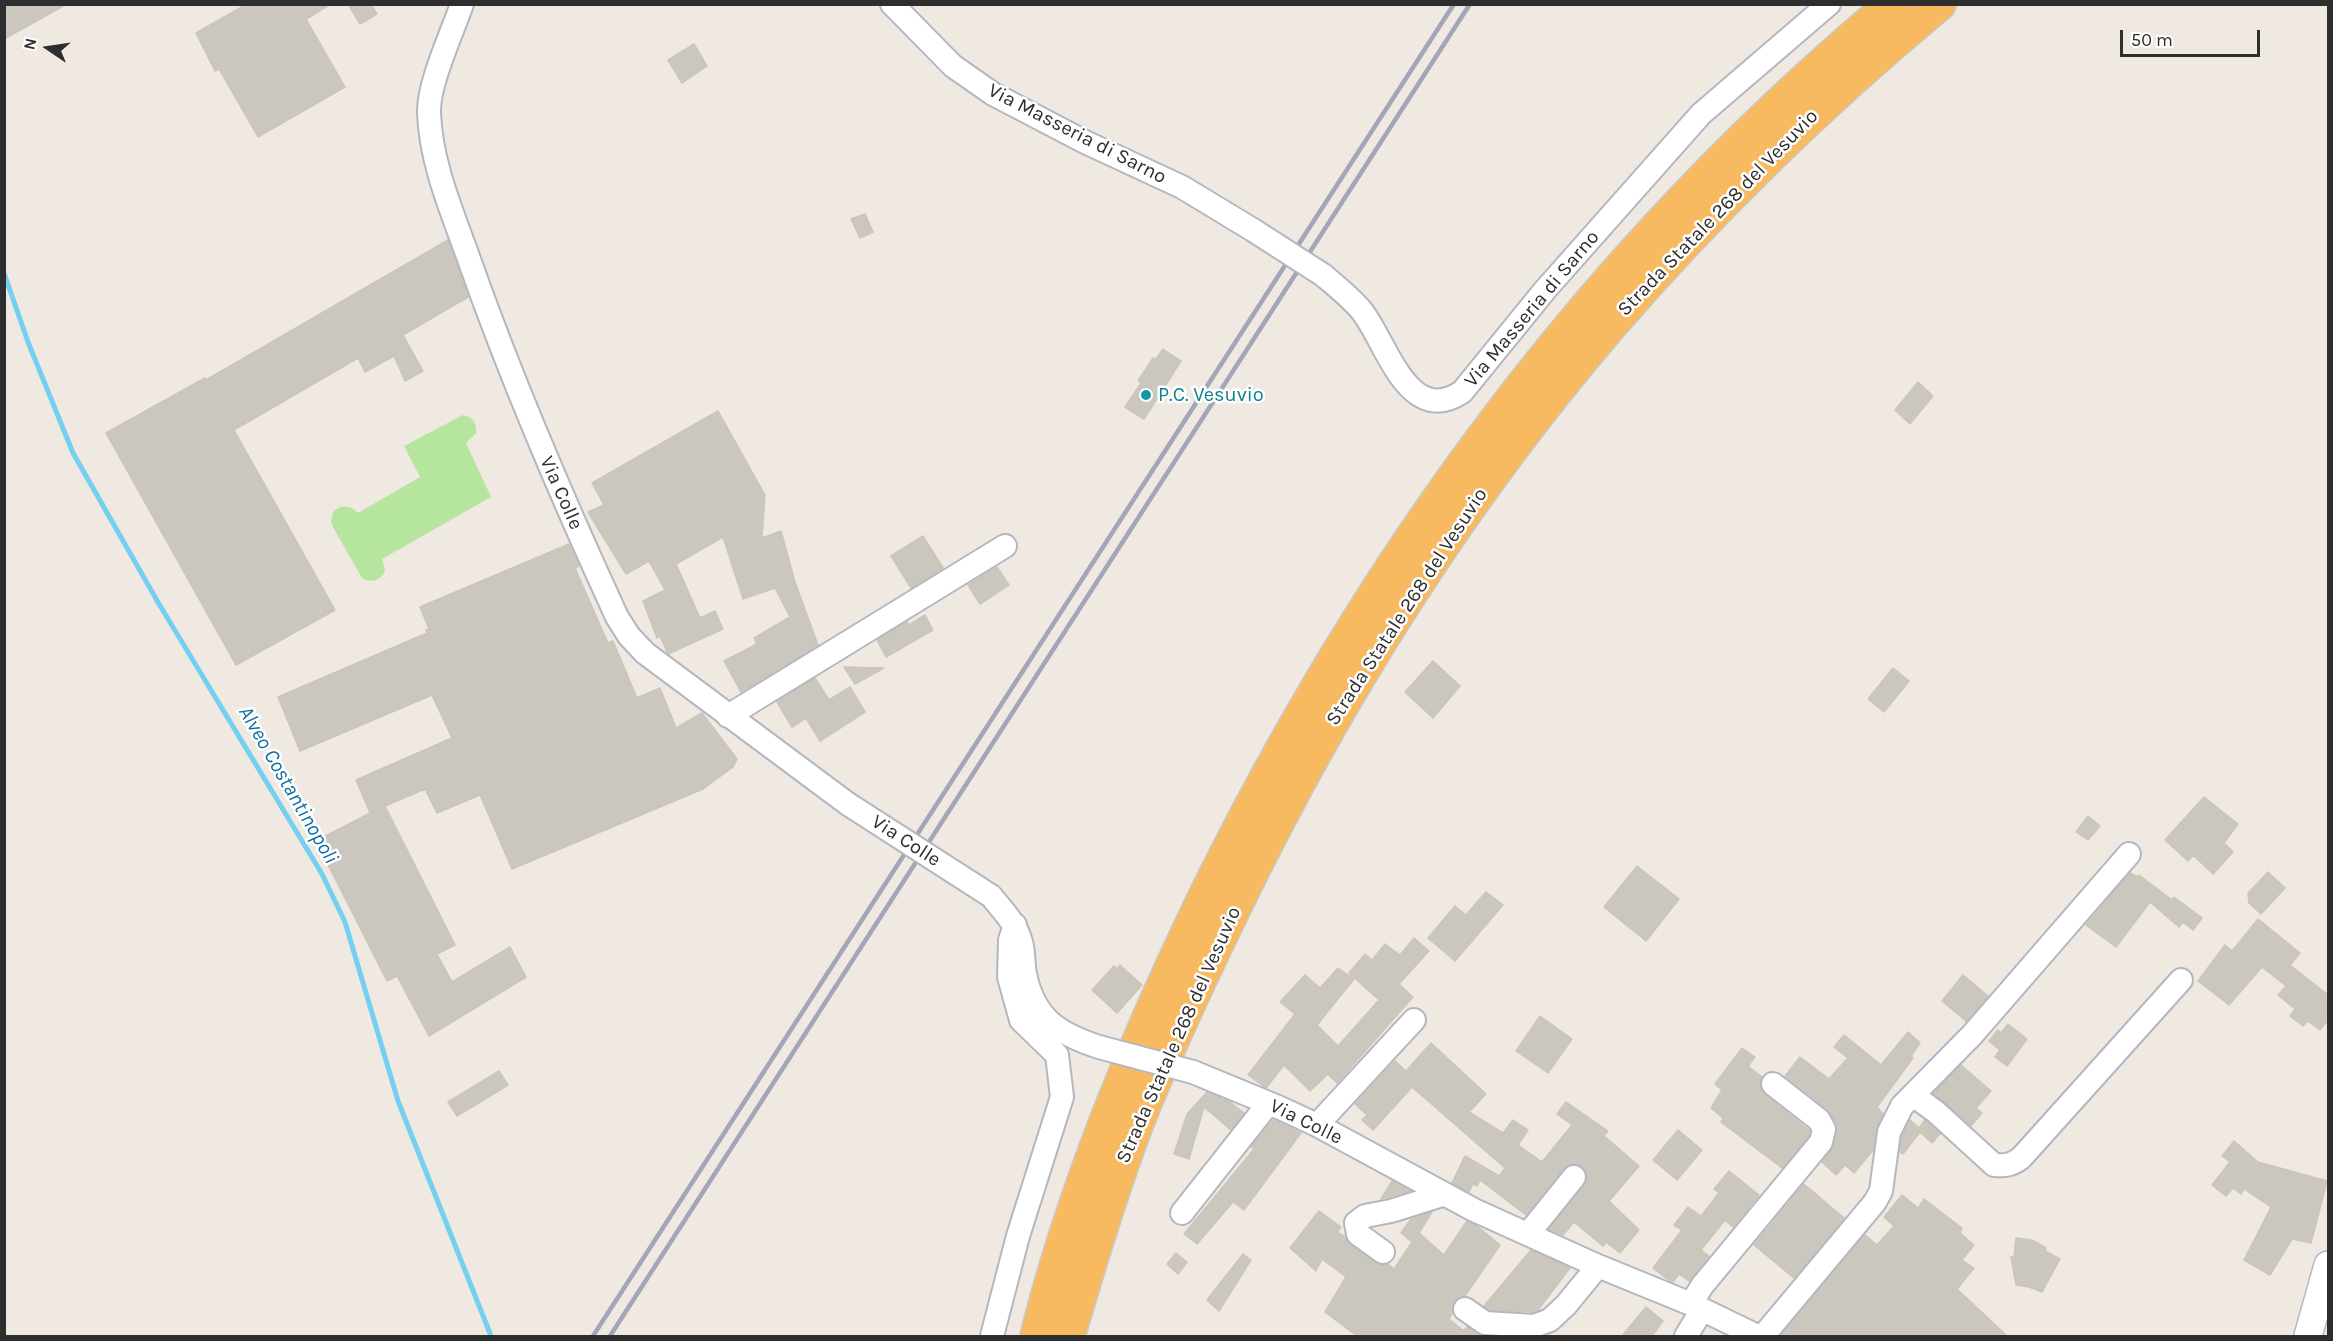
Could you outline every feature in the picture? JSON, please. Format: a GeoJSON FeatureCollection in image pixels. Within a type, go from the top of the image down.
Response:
{"type":"FeatureCollection","features":[{"type":"Feature","properties":{"kind":"highway","name":"Strada Statale 268 del Vesuvio"},"geometry":{"type":"LineString","coordinates":[[1036,1336],[1056,1267],[1110,1112],[1178,954],[1233,841],[1286,741],[1379,587],[1436,500],[1584,308],[1685,196],[1793,91],[1892,4]]}},
{"type":"Feature","properties":{"kind":"highway","name":"Strada Statale 268 del Vesuvio"},"geometry":{"type":"LineString","coordinates":[[1068,1336],[1105,1215],[1138,1121],[1206,967],[1259,858],[1315,752],[1409,596],[1462,516],[1508,453],[1615,320],[1710,215],[1810,117],[1939,4]]}},
{"type":"Feature","properties":{"kind":"street","name":"Via Colle"},"geometry":{"type":"LineString","coordinates":[[462,4],[433,88],[429,114],[442,184],[492,324],[567,510],[623,627],[645,653],[848,804],[991,896],[1015,925],[1022,942],[1025,975],[1035,1005],[1050,1024],[1071,1038],[1193,1072],[1317,1125],[1445,1194],[1528,1234],[1697,1307],[1757,1336]]}},
{"type":"Feature","properties":{"kind":"street","name":"Via Masseria di Sarno"},"geometry":{"type":"LineString","coordinates":[[892,4],[953,66],[993,94],[1085,142],[1182,187],[1323,275],[1362,311],[1398,375],[1408,386],[1423,396],[1438,400],[1451,399],[1462,392],[1545,290],[1701,114],[1829,4]]}},
{"type":"Feature","properties":{"kind":"street"},"geometry":{"type":"LineString","coordinates":[[728,716],[1005,546]]}},
{"type":"Feature","properties":{"kind":"street"},"geometry":{"type":"LineString","coordinates":[[1762,1336],[1875,1202],[1881,1191],[1892,1122],[1902,1106],[1972,1035],[2129,854]]}},
{"type":"Feature","properties":{"kind":"street"},"geometry":{"type":"LineString","coordinates":[[992,1336],[1015,1246],[1062,1097],[1057,1056],[1021,1020],[1009,977],[1010,940],[1015,925]]}},
{"type":"Feature","properties":{"kind":"street"},"geometry":{"type":"LineString","coordinates":[[1913,1095],[1936,1112],[1995,1165],[2006,1166],[2013,1163],[2021,1158],[2181,980]]}},
{"type":"Feature","properties":{"kind":"street"},"geometry":{"type":"LineString","coordinates":[[1317,1125],[1414,1020]]}},
{"type":"Feature","properties":{"kind":"street"},"geometry":{"type":"LineString","coordinates":[[1686,1336],[1702,1286],[1821,1142],[1824,1129],[1819,1120],[1773,1084]]}},
{"type":"Feature","properties":{"kind":"street"},"geometry":{"type":"LineString","coordinates":[[1182,1213],[1268,1104]]}},
{"type":"Feature","properties":{"kind":"street"},"geometry":{"type":"LineString","coordinates":[[1528,1234],[1574,1177]]}},
{"type":"Feature","properties":{"kind":"street"},"geometry":{"type":"LineString","coordinates":[[1383,1252],[1358,1234],[1356,1223],[1365,1216],[1391,1211],[1445,1194]]}},
{"type":"Feature","properties":{"kind":"street"},"geometry":{"type":"LineString","coordinates":[[2308,1336],[2328,1265]]}},
{"type":"Feature","properties":{"kind":"street"},"geometry":{"type":"LineString","coordinates":[[1464,1309],[1491,1325],[1534,1326],[1550,1320],[1566,1305],[1598,1266]]}},
{"type":"Feature","properties":{"kind":"green space"},"geometry":{"type":"Polygon","coordinates":[[[463,415],[475,423],[476,433],[466,443],[491,497],[382,559],[385,571],[378,579],[372,581],[362,578],[333,527],[331,522],[333,512],[346,506],[358,513],[420,477],[404,446],[463,415]]]}},
{"type":"Feature","properties":{"kind":"building"},"geometry":{"type":"Polygon","coordinates":[[[4,4],[67,4],[4,39],[4,4]]]}},
{"type":"Feature","properties":{"kind":"building"},"geometry":{"type":"Polygon","coordinates":[[[247,4],[331,4],[306,19],[345,87],[258,137],[219,69],[215,71],[196,33],[247,4]]]}},
{"type":"Feature","properties":{"kind":"building"},"geometry":{"type":"Polygon","coordinates":[[[348,4],[371,4],[377,14],[360,24],[348,4]]]}},
{"type":"Feature","properties":{"kind":"building"},"geometry":{"type":"Polygon","coordinates":[[[694,44],[707,66],[682,83],[668,60],[694,44]]]}},
{"type":"Feature","properties":{"kind":"building"},"geometry":{"type":"Polygon","coordinates":[[[865,214],[873,232],[860,238],[851,219],[865,214]]]}},
{"type":"Feature","properties":{"kind":"building"},"geometry":{"type":"Polygon","coordinates":[[[448,240],[468,297],[403,335],[423,371],[405,381],[394,356],[365,372],[358,358],[234,430],[335,610],[236,665],[106,433],[205,378],[206,380],[448,240]]]}},
{"type":"Feature","properties":{"kind":"building","name":"P.C. Vesuvio"},"geometry":{"type":"Polygon","coordinates":[[[1163,349],[1181,361],[1144,419],[1125,407],[1141,383],[1138,381],[1153,358],[1156,359],[1163,349]]]}},
{"type":"Feature","properties":{"kind":"building"},"geometry":{"type":"Polygon","coordinates":[[[1918,382],[1933,396],[1910,424],[1895,410],[1918,382]]]}},
{"type":"Feature","properties":{"kind":"building"},"geometry":{"type":"Polygon","coordinates":[[[718,411],[765,495],[762,538],[781,531],[795,582],[818,645],[741,692],[724,661],[757,644],[754,638],[790,617],[775,588],[743,599],[723,537],[676,564],[700,618],[715,611],[723,629],[668,654],[660,636],[657,638],[643,601],[665,590],[649,561],[626,574],[588,512],[604,505],[592,483],[718,411]]]}},
{"type":"Feature","properties":{"kind":"building"},"geometry":{"type":"Polygon","coordinates":[[[923,536],[943,568],[911,588],[891,556],[923,536]]]}},
{"type":"Feature","properties":{"kind":"building"},"geometry":{"type":"Polygon","coordinates":[[[569,544],[579,566],[575,568],[608,643],[613,641],[637,698],[660,688],[676,728],[702,713],[737,759],[733,767],[703,789],[512,869],[480,795],[437,813],[425,789],[385,806],[455,945],[437,954],[452,982],[510,947],[526,977],[429,1036],[397,976],[387,981],[316,841],[370,813],[356,780],[452,738],[432,695],[300,751],[278,697],[427,633],[426,630],[429,629],[420,607],[569,544]]]}},
{"type":"Feature","properties":{"kind":"building"},"geometry":{"type":"Polygon","coordinates":[[[997,567],[1009,585],[980,604],[968,585],[997,567]]]}},
{"type":"Feature","properties":{"kind":"building"},"geometry":{"type":"Polygon","coordinates":[[[925,615],[933,630],[886,657],[877,640],[907,622],[909,625],[925,615]]]}},
{"type":"Feature","properties":{"kind":"building"},"geometry":{"type":"Polygon","coordinates":[[[1433,661],[1460,686],[1433,718],[1405,692],[1433,661]]]}},
{"type":"Feature","properties":{"kind":"building"},"geometry":{"type":"Polygon","coordinates":[[[844,667],[884,668],[855,684],[844,667]]]}},
{"type":"Feature","properties":{"kind":"building"},"geometry":{"type":"Polygon","coordinates":[[[1893,668],[1909,681],[1884,712],[1868,699],[1893,668]]]}},
{"type":"Feature","properties":{"kind":"building"},"geometry":{"type":"Polygon","coordinates":[[[815,678],[829,700],[850,687],[865,712],[820,741],[806,718],[792,727],[777,702],[815,678]]]}},
{"type":"Feature","properties":{"kind":"building"},"geometry":{"type":"Polygon","coordinates":[[[2204,797],[2238,824],[2224,843],[2233,852],[2213,874],[2193,855],[2188,861],[2165,840],[2204,797]]]}},
{"type":"Feature","properties":{"kind":"building"},"geometry":{"type":"Polygon","coordinates":[[[2088,816],[2100,826],[2088,840],[2076,832],[2088,816]]]}},
{"type":"Feature","properties":{"kind":"building"},"geometry":{"type":"Polygon","coordinates":[[[1637,866],[1679,899],[1646,941],[1604,907],[1637,866]]]}},
{"type":"Feature","properties":{"kind":"building"},"geometry":{"type":"Polygon","coordinates":[[[2268,872],[2285,888],[2261,914],[2249,903],[2248,893],[2268,872]]]}},
{"type":"Feature","properties":{"kind":"building"},"geometry":{"type":"Polygon","coordinates":[[[2130,873],[2138,877],[2139,875],[2172,900],[2174,897],[2202,918],[2193,930],[2183,922],[2179,927],[2150,902],[2116,947],[2086,925],[2130,873]]]}},
{"type":"Feature","properties":{"kind":"building"},"geometry":{"type":"Polygon","coordinates":[[[1486,892],[1503,905],[1455,961],[1428,938],[1455,906],[1466,915],[1486,892]]]}},
{"type":"Feature","properties":{"kind":"building"},"geometry":{"type":"Polygon","coordinates":[[[2258,919],[2300,953],[2290,965],[2328,995],[2328,1020],[2320,1030],[2308,1021],[2303,1026],[2290,1016],[2295,1009],[2278,995],[2286,986],[2262,967],[2229,1005],[2198,981],[2225,945],[2232,951],[2258,919]]]}},
{"type":"Feature","properties":{"kind":"building"},"geometry":{"type":"Polygon","coordinates":[[[1414,938],[1429,951],[1399,984],[1413,997],[1337,1083],[1328,1074],[1310,1091],[1284,1065],[1266,1088],[1248,1075],[1295,1014],[1280,1002],[1305,975],[1320,988],[1338,968],[1354,979],[1317,1025],[1338,1046],[1379,1000],[1349,973],[1365,954],[1372,960],[1385,944],[1400,955],[1414,938]]]}},
{"type":"Feature","properties":{"kind":"building"},"geometry":{"type":"Polygon","coordinates":[[[1120,965],[1142,985],[1117,1013],[1092,990],[1114,966],[1117,969],[1120,965]]]}},
{"type":"Feature","properties":{"kind":"building"},"geometry":{"type":"Polygon","coordinates":[[[1963,975],[1988,996],[1966,1021],[1942,1001],[1963,975]]]}},
{"type":"Feature","properties":{"kind":"building"},"geometry":{"type":"Polygon","coordinates":[[[1540,1016],[1572,1039],[1548,1073],[1516,1051],[1540,1016]]]}},
{"type":"Feature","properties":{"kind":"building"},"geometry":{"type":"Polygon","coordinates":[[[2008,1024],[2027,1039],[2007,1066],[1995,1057],[2000,1050],[1989,1041],[1998,1030],[2001,1033],[2008,1024]]]}},
{"type":"Feature","properties":{"kind":"building"},"geometry":{"type":"Polygon","coordinates":[[[1908,1032],[1920,1043],[1911,1056],[1913,1058],[1877,1107],[1883,1114],[1876,1130],[1873,1150],[1854,1173],[1845,1165],[1836,1175],[1822,1162],[1834,1145],[1837,1132],[1836,1122],[1827,1109],[1785,1076],[1800,1057],[1829,1079],[1848,1058],[1834,1047],[1844,1035],[1881,1065],[1908,1032]]]}},
{"type":"Feature","properties":{"kind":"building"},"geometry":{"type":"Polygon","coordinates":[[[1431,1043],[1486,1094],[1469,1112],[1503,1133],[1513,1120],[1528,1130],[1518,1145],[1542,1162],[1572,1125],[1557,1114],[1566,1102],[1608,1131],[1604,1136],[1639,1166],[1609,1201],[1639,1230],[1620,1253],[1606,1242],[1603,1246],[1574,1222],[1563,1235],[1549,1229],[1585,1185],[1587,1173],[1582,1166],[1570,1164],[1564,1168],[1526,1215],[1480,1180],[1477,1186],[1473,1184],[1469,1192],[1452,1183],[1465,1156],[1499,1176],[1505,1168],[1412,1087],[1373,1130],[1362,1120],[1367,1115],[1355,1104],[1395,1061],[1406,1071],[1431,1043]]]}},
{"type":"Feature","properties":{"kind":"building"},"geometry":{"type":"Polygon","coordinates":[[[1742,1048],[1755,1057],[1748,1066],[1762,1077],[1760,1088],[1764,1094],[1810,1131],[1809,1136],[1782,1168],[1721,1122],[1723,1118],[1711,1108],[1722,1090],[1715,1084],[1742,1048]]]}},
{"type":"Feature","properties":{"kind":"building"},"geometry":{"type":"Polygon","coordinates":[[[1961,1065],[1991,1091],[1976,1108],[1982,1113],[1971,1126],[1933,1093],[1961,1065]]]}},
{"type":"Feature","properties":{"kind":"building"},"geometry":{"type":"Polygon","coordinates":[[[499,1071],[508,1085],[457,1116],[448,1102],[499,1071]]]}},
{"type":"Feature","properties":{"kind":"building"},"geometry":{"type":"Polygon","coordinates":[[[1207,1092],[1230,1102],[1244,1113],[1231,1130],[1204,1107],[1189,1159],[1174,1154],[1187,1114],[1207,1092]]]}},
{"type":"Feature","properties":{"kind":"building"},"geometry":{"type":"Polygon","coordinates":[[[1273,1120],[1301,1133],[1244,1210],[1233,1202],[1197,1244],[1184,1234],[1254,1149],[1251,1147],[1273,1120]]]}},
{"type":"Feature","properties":{"kind":"building"},"geometry":{"type":"Polygon","coordinates":[[[1910,1120],[1919,1128],[1925,1120],[1940,1134],[1932,1143],[1920,1132],[1903,1154],[1900,1152],[1902,1136],[1910,1120]]]}},
{"type":"Feature","properties":{"kind":"building"},"geometry":{"type":"Polygon","coordinates":[[[1678,1130],[1702,1150],[1677,1180],[1653,1160],[1678,1130]]]}},
{"type":"Feature","properties":{"kind":"building"},"geometry":{"type":"Polygon","coordinates":[[[2234,1141],[2258,1162],[2327,1181],[2311,1243],[2292,1239],[2270,1275],[2244,1260],[2271,1207],[2244,1189],[2241,1194],[2233,1188],[2226,1196],[2212,1185],[2230,1162],[2222,1156],[2234,1141]]]}},
{"type":"Feature","properties":{"kind":"building"},"geometry":{"type":"Polygon","coordinates":[[[1729,1171],[1759,1195],[1733,1227],[1725,1220],[1701,1250],[1709,1256],[1689,1281],[1679,1274],[1673,1282],[1670,1281],[1653,1268],[1682,1230],[1674,1225],[1688,1207],[1701,1216],[1719,1193],[1714,1189],[1729,1171]]]}},
{"type":"Feature","properties":{"kind":"building"},"geometry":{"type":"Polygon","coordinates":[[[1392,1181],[1410,1191],[1381,1199],[1392,1181]]]}},
{"type":"Feature","properties":{"kind":"building"},"geometry":{"type":"Polygon","coordinates":[[[1804,1184],[1844,1218],[1794,1278],[1754,1245],[1804,1184]]]}},
{"type":"Feature","properties":{"kind":"building"},"geometry":{"type":"Polygon","coordinates":[[[1902,1195],[1918,1208],[1924,1199],[1962,1228],[1960,1233],[1974,1245],[1962,1260],[1974,1268],[1957,1289],[2007,1336],[1780,1336],[1865,1235],[1877,1245],[1894,1226],[1884,1217],[1902,1195]]]}},
{"type":"Feature","properties":{"kind":"building"},"geometry":{"type":"Polygon","coordinates":[[[1319,1211],[1341,1227],[1337,1232],[1345,1237],[1350,1245],[1376,1263],[1388,1264],[1394,1269],[1412,1242],[1401,1233],[1411,1219],[1432,1212],[1419,1233],[1444,1255],[1467,1221],[1477,1226],[1500,1245],[1465,1296],[1459,1297],[1454,1302],[1449,1319],[1464,1331],[1467,1327],[1485,1336],[1357,1336],[1325,1312],[1346,1277],[1322,1259],[1316,1271],[1290,1248],[1319,1211]]]}},
{"type":"Feature","properties":{"kind":"building"},"geometry":{"type":"Polygon","coordinates":[[[2016,1238],[2032,1240],[2046,1248],[2045,1251],[2060,1259],[2042,1292],[2016,1285],[2011,1257],[2014,1257],[2016,1238]]]}},
{"type":"Feature","properties":{"kind":"building"},"geometry":{"type":"Polygon","coordinates":[[[1531,1250],[1570,1268],[1538,1310],[1532,1312],[1490,1310],[1484,1306],[1531,1250]]]}},
{"type":"Feature","properties":{"kind":"building"},"geometry":{"type":"Polygon","coordinates":[[[1176,1253],[1187,1262],[1178,1274],[1167,1264],[1176,1253]]]}},
{"type":"Feature","properties":{"kind":"building"},"geometry":{"type":"Polygon","coordinates":[[[1243,1254],[1251,1260],[1219,1311],[1207,1300],[1243,1254]]]}},
{"type":"Feature","properties":{"kind":"building"},"geometry":{"type":"Polygon","coordinates":[[[1646,1307],[1663,1321],[1652,1336],[1622,1336],[1646,1307]]]}},
{"type":"Feature","properties":{"kind":"waterway","name":"Alveo Costantinopoli"},"geometry":{"type":"LineString","coordinates":[[4,273],[28,342],[73,453],[159,604],[322,874],[345,922],[398,1101],[491,1336]]}},
{"type":"Feature","properties":{"kind":"railway"},"geometry":{"type":"LineString","coordinates":[[593,1336],[1454,4]]}},
{"type":"Feature","properties":{"kind":"railway"},"geometry":{"type":"LineString","coordinates":[[610,1336],[1470,4]]}},
{"type":"Feature","properties":{"kind":"place","name":"P.C. Vesuvio"},"geometry":{"type":"Point","coordinates":[1146,395]}}]}
